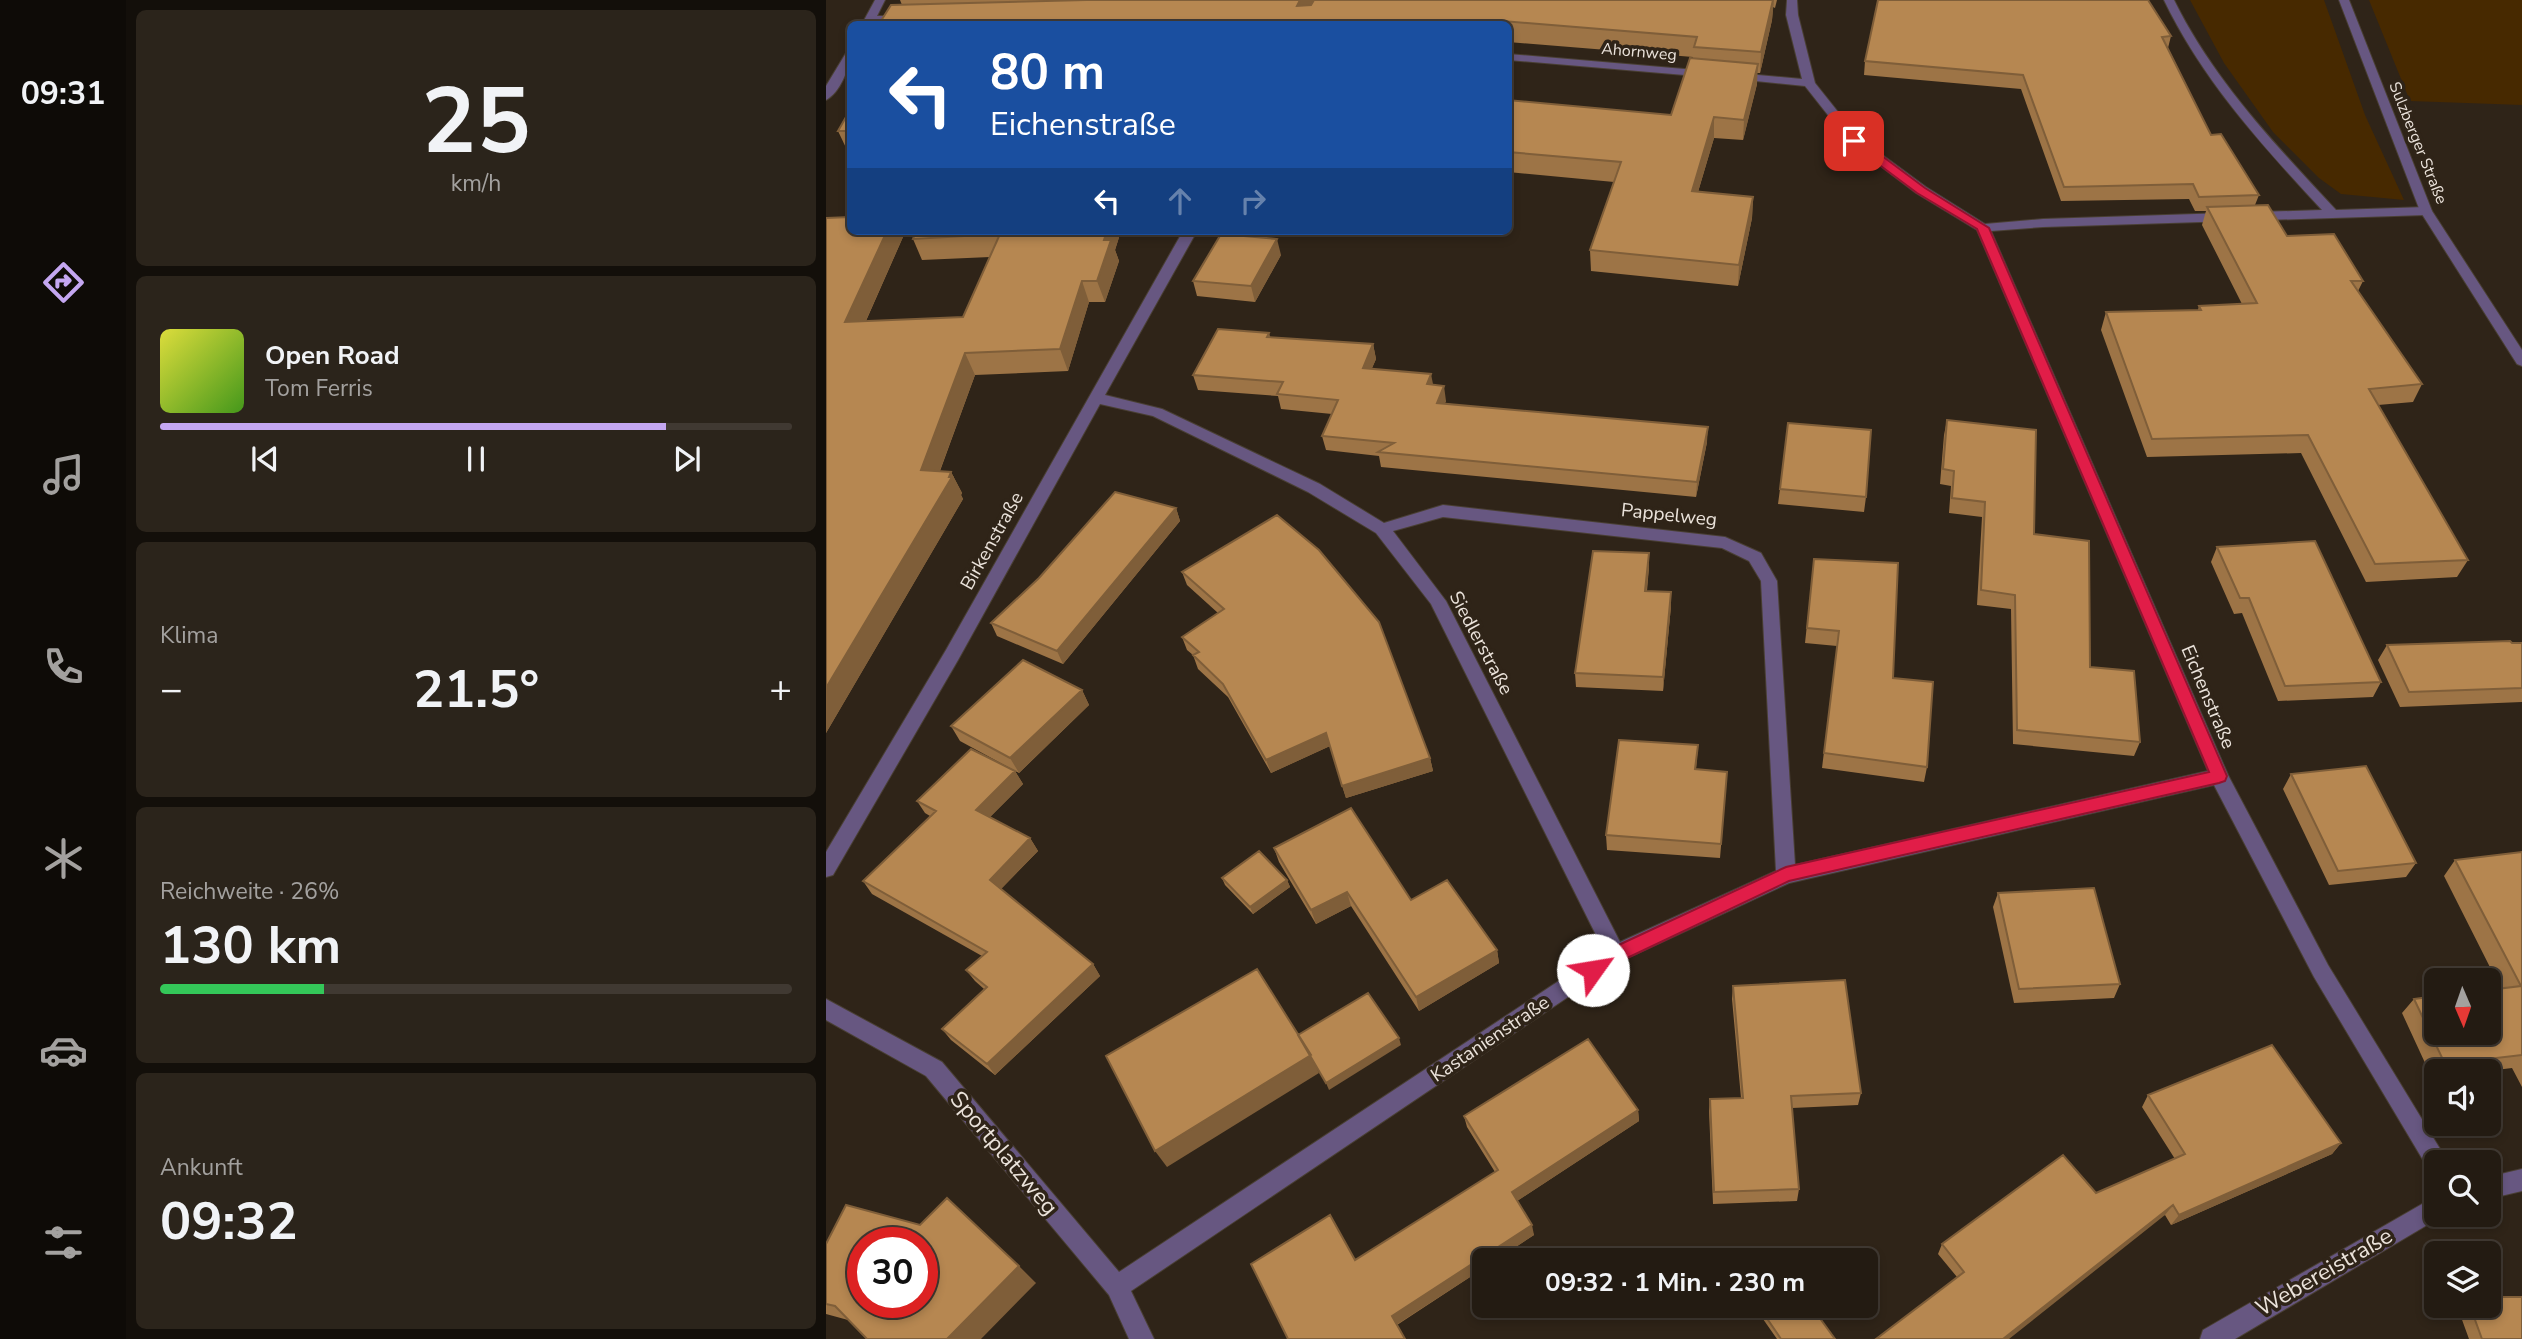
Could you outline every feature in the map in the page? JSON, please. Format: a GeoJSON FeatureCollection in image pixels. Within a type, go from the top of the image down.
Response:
{"type":"FeatureCollection","features":[{"type":"Feature","properties":{"kind":"street"},"geometry":{"type":"LineString","coordinates":[[869,21],[880,0]]}},
{"type":"Feature","properties":{"kind":"street"},"geometry":{"type":"LineString","coordinates":[[1792,0],[1792,15],[1809,83],[1854,141],[1921,190],[1983,228],[2332,212],[2426,211]]}},
{"type":"Feature","properties":{"kind":"street"},"geometry":{"type":"LineString","coordinates":[[2169,0],[2202,62],[2257,132],[2332,212]]}},
{"type":"Feature","properties":{"kind":"street","name":"Sulzberger Straße"},"geometry":{"type":"LineString","coordinates":[[2344,0],[2426,211],[2522,361]]}},
{"type":"Feature","properties":{"kind":"street"},"geometry":{"type":"LineString","coordinates":[[1779,14],[1792,15]]}},
{"type":"Feature","properties":{"kind":"street"},"geometry":{"type":"LineString","coordinates":[[882,21],[911,19]]}},
{"type":"Feature","properties":{"kind":"street","name":"Ahornweg"},"geometry":{"type":"LineString","coordinates":[[1512,57],[1809,83]]}},
{"type":"Feature","properties":{"kind":"street"},"geometry":{"type":"LineString","coordinates":[[826,96],[847,61]]}},
{"type":"Feature","properties":{"kind":"street"},"geometry":{"type":"LineString","coordinates":[[834,85],[847,85]]}},
{"type":"Feature","properties":{"kind":"street","name":"Eichenstraße"},"geometry":{"type":"LineString","coordinates":[[1983,228],[2219,776],[2321,971],[2430,1150]]}},
{"type":"Feature","properties":{"kind":"street","name":"Birkenstraße"},"geometry":{"type":"LineString","coordinates":[[826,869],[952,655],[1188,235]]}},
{"type":"Feature","properties":{"kind":"street","name":"Siedlerstraße"},"geometry":{"type":"LineString","coordinates":[[1096,398],[1157,412],[1314,488],[1382,530],[1438,601],[1616,954]]}},
{"type":"Feature","properties":{"kind":"street","name":"Pappelweg"},"geometry":{"type":"LineString","coordinates":[[1382,530],[1443,511],[1725,542],[1755,557],[1769,582],[1786,874]]}},
{"type":"Feature","properties":{"kind":"street","name":"Kastanienstraße"},"geometry":{"type":"LineString","coordinates":[[1117,1287],[1616,954],[1786,874],[2219,776]]}},
{"type":"Feature","properties":{"kind":"street","name":"Sportplatzweg"},"geometry":{"type":"LineString","coordinates":[[826,1009],[934,1069],[1117,1287],[1142,1339]]}},
{"type":"Feature","properties":{"kind":"street"},"geometry":{"type":"LineString","coordinates":[[2501,1185],[2522,1180]]}},
{"type":"Feature","properties":{"kind":"street","name":"Webereistraße"},"geometry":{"type":"LineString","coordinates":[[2213,1339],[2424,1214]]}},
{"type":"Feature","properties":{"kind":"shaded area"},"geometry":{"type":"Polygon","coordinates":[[[2190,0],[2324,0],[2365,115],[2404,200],[2341,194],[2319,178],[2273,132],[2224,63],[2190,0]]]}},
{"type":"Feature","properties":{"kind":"shaded area"},"geometry":{"type":"Polygon","coordinates":[[[2369,0],[2522,0],[2522,105],[2410,101],[2369,0]]]}},
{"type":"Feature","properties":{"kind":"building"},"geometry":{"type":"Polygon","coordinates":[[[1086,0],[1300,0],[1297,6],[1311,5],[1314,0],[1773,0],[1761,52],[1694,47],[1697,37],[1512,21],[881,21],[891,5],[1086,0]]]}},
{"type":"Feature","properties":{"kind":"building"},"geometry":{"type":"Polygon","coordinates":[[[1878,0],[2148,0],[2171,36],[2162,37],[2211,135],[2221,134],[2259,195],[2199,197],[2193,184],[2064,187],[2023,75],[1865,61],[1878,0]]]}},
{"type":"Feature","properties":{"kind":"building"},"geometry":{"type":"Polygon","coordinates":[[[1690,58],[1758,64],[1744,120],[1714,117],[1692,191],[1753,197],[1739,265],[1590,250],[1621,162],[1512,152],[1512,100],[1671,115],[1690,58]]]}},
{"type":"Feature","properties":{"kind":"building"},"geometry":{"type":"Polygon","coordinates":[[[847,115],[847,131],[838,131],[847,115]]]}},
{"type":"Feature","properties":{"kind":"building"},"geometry":{"type":"Polygon","coordinates":[[[2268,205],[2287,236],[2334,234],[2363,281],[2351,281],[2422,384],[2369,389],[2468,560],[2375,564],[2308,435],[2152,439],[2106,312],[2201,310],[2199,306],[2257,303],[2207,207],[2268,205]]]}},
{"type":"Feature","properties":{"kind":"building"},"geometry":{"type":"Polygon","coordinates":[[[847,217],[847,235],[885,235],[845,322],[963,317],[1000,235],[1106,235],[1104,240],[1111,240],[1097,281],[1082,281],[1060,349],[965,353],[921,470],[951,472],[949,477],[952,477],[826,688],[826,218],[847,217]]]}},
{"type":"Feature","properties":{"kind":"building"},"geometry":{"type":"Polygon","coordinates":[[[914,235],[983,235],[913,239],[914,235]]]}},
{"type":"Feature","properties":{"kind":"building"},"geometry":{"type":"Polygon","coordinates":[[[1220,235],[1277,239],[1251,286],[1193,281],[1220,235]]]}},
{"type":"Feature","properties":{"kind":"building"},"geometry":{"type":"Polygon","coordinates":[[[1218,329],[1269,333],[1267,337],[1373,344],[1363,368],[1431,374],[1427,384],[1444,386],[1437,403],[1708,427],[1697,482],[1378,452],[1394,443],[1322,436],[1338,400],[1277,394],[1283,382],[1193,375],[1218,329]]]}},
{"type":"Feature","properties":{"kind":"building"},"geometry":{"type":"Polygon","coordinates":[[[1947,420],[2036,430],[2034,534],[2089,541],[2090,667],[2134,671],[2140,742],[2017,730],[2015,595],[1981,590],[1985,502],[1952,498],[1954,471],[1943,469],[1947,420]]]}},
{"type":"Feature","properties":{"kind":"building"},"geometry":{"type":"Polygon","coordinates":[[[1788,423],[1871,430],[1866,497],[1780,489],[1788,423]]]}},
{"type":"Feature","properties":{"kind":"building"},"geometry":{"type":"Polygon","coordinates":[[[1115,492],[1176,508],[1057,651],[991,623],[1039,578],[1115,492]]]}},
{"type":"Feature","properties":{"kind":"building"},"geometry":{"type":"Polygon","coordinates":[[[1277,515],[1319,550],[1379,622],[1430,758],[1342,786],[1326,733],[1266,760],[1223,684],[1193,655],[1199,652],[1182,637],[1224,609],[1182,572],[1277,515]]]}},
{"type":"Feature","properties":{"kind":"building"},"geometry":{"type":"Polygon","coordinates":[[[2315,541],[2381,682],[2285,686],[2249,598],[2240,598],[2217,547],[2315,541]]]}},
{"type":"Feature","properties":{"kind":"building"},"geometry":{"type":"Polygon","coordinates":[[[1593,551],[1649,553],[1645,591],[1671,592],[1663,677],[1575,673],[1593,551]]]}},
{"type":"Feature","properties":{"kind":"building"},"geometry":{"type":"Polygon","coordinates":[[[1814,559],[1898,563],[1893,678],[1933,682],[1927,767],[1824,753],[1839,631],[1807,628],[1814,559]]]}},
{"type":"Feature","properties":{"kind":"building"},"geometry":{"type":"Polygon","coordinates":[[[2510,641],[2522,643],[2522,688],[2409,692],[2387,645],[2510,641]]]}},
{"type":"Feature","properties":{"kind":"building"},"geometry":{"type":"Polygon","coordinates":[[[1023,660],[1082,690],[1010,758],[951,726],[1023,660]]]}},
{"type":"Feature","properties":{"kind":"building"},"geometry":{"type":"Polygon","coordinates":[[[1619,740],[1698,745],[1695,769],[1727,772],[1721,844],[1606,835],[1619,740]]]}},
{"type":"Feature","properties":{"kind":"building"},"geometry":{"type":"Polygon","coordinates":[[[971,749],[1015,771],[976,810],[1030,838],[990,880],[1093,964],[987,1064],[942,1029],[987,987],[966,970],[987,952],[863,881],[936,811],[917,801],[971,749]]]}},
{"type":"Feature","properties":{"kind":"building"},"geometry":{"type":"Polygon","coordinates":[[[2366,766],[2416,863],[2338,871],[2291,774],[2366,766]]]}},
{"type":"Feature","properties":{"kind":"building"},"geometry":{"type":"Polygon","coordinates":[[[1351,808],[1411,900],[1447,880],[1497,950],[1416,997],[1347,892],[1311,910],[1274,848],[1351,808]]]}},
{"type":"Feature","properties":{"kind":"building"},"geometry":{"type":"Polygon","coordinates":[[[1259,851],[1287,880],[1250,907],[1222,878],[1259,851]]]}},
{"type":"Feature","properties":{"kind":"building"},"geometry":{"type":"Polygon","coordinates":[[[2522,852],[2522,1055],[2488,1059],[2443,1059],[2436,1045],[2501,1045],[2501,988],[2521,986],[2455,860],[2522,852]]]}},
{"type":"Feature","properties":{"kind":"building"},"geometry":{"type":"Polygon","coordinates":[[[2094,888],[2120,984],[2019,989],[1998,893],[2094,888]]]}},
{"type":"Feature","properties":{"kind":"building"},"geometry":{"type":"Polygon","coordinates":[[[1257,969],[1311,1055],[1155,1151],[1106,1056],[1257,969]]]}},
{"type":"Feature","properties":{"kind":"building"},"geometry":{"type":"Polygon","coordinates":[[[1845,980],[1861,1093],[1791,1096],[1799,1189],[1714,1192],[1710,1099],[1743,1098],[1733,986],[1845,980]]]}},
{"type":"Feature","properties":{"kind":"building"},"geometry":{"type":"Polygon","coordinates":[[[1368,993],[1399,1038],[1326,1083],[1298,1035],[1368,993]]]}},
{"type":"Feature","properties":{"kind":"building"},"geometry":{"type":"Polygon","coordinates":[[[2424,998],[2424,1020],[2414,999],[2424,998]]]}},
{"type":"Feature","properties":{"kind":"building"},"geometry":{"type":"Polygon","coordinates":[[[1588,1039],[1638,1110],[1512,1192],[1532,1225],[1497,1248],[1472,1248],[1472,1264],[1392,1316],[1405,1339],[1288,1339],[1251,1264],[1330,1215],[1355,1260],[1498,1170],[1464,1116],[1588,1039]]]}},
{"type":"Feature","properties":{"kind":"building"},"geometry":{"type":"Polygon","coordinates":[[[2272,1045],[2341,1143],[2179,1215],[2173,1205],[2003,1339],[1876,1339],[1964,1272],[1942,1244],[2063,1155],[2096,1193],[2185,1154],[2148,1095],[2272,1045]]]}},
{"type":"Feature","properties":{"kind":"building"},"geometry":{"type":"Polygon","coordinates":[[[947,1198],[1019,1266],[947,1339],[867,1339],[835,1306],[826,1304],[826,1244],[846,1205],[920,1225],[947,1198]]]}},
{"type":"Feature","properties":{"kind":"building"},"geometry":{"type":"Polygon","coordinates":[[[2501,1297],[2522,1297],[2522,1339],[2482,1339],[2474,1318],[2501,1318],[2501,1297]]]}},
{"type":"Feature","properties":{"kind":"building"},"geometry":{"type":"Polygon","coordinates":[[[1767,1318],[1820,1318],[1835,1339],[1781,1339],[1767,1318]]]}},
{"type":"Feature","properties":{"kind":"route"},"geometry":{"type":"LineString","coordinates":[[1593,970],[1616,954],[1786,874],[2219,776],[1983,228],[1921,190],[1854,141]]}}]}
